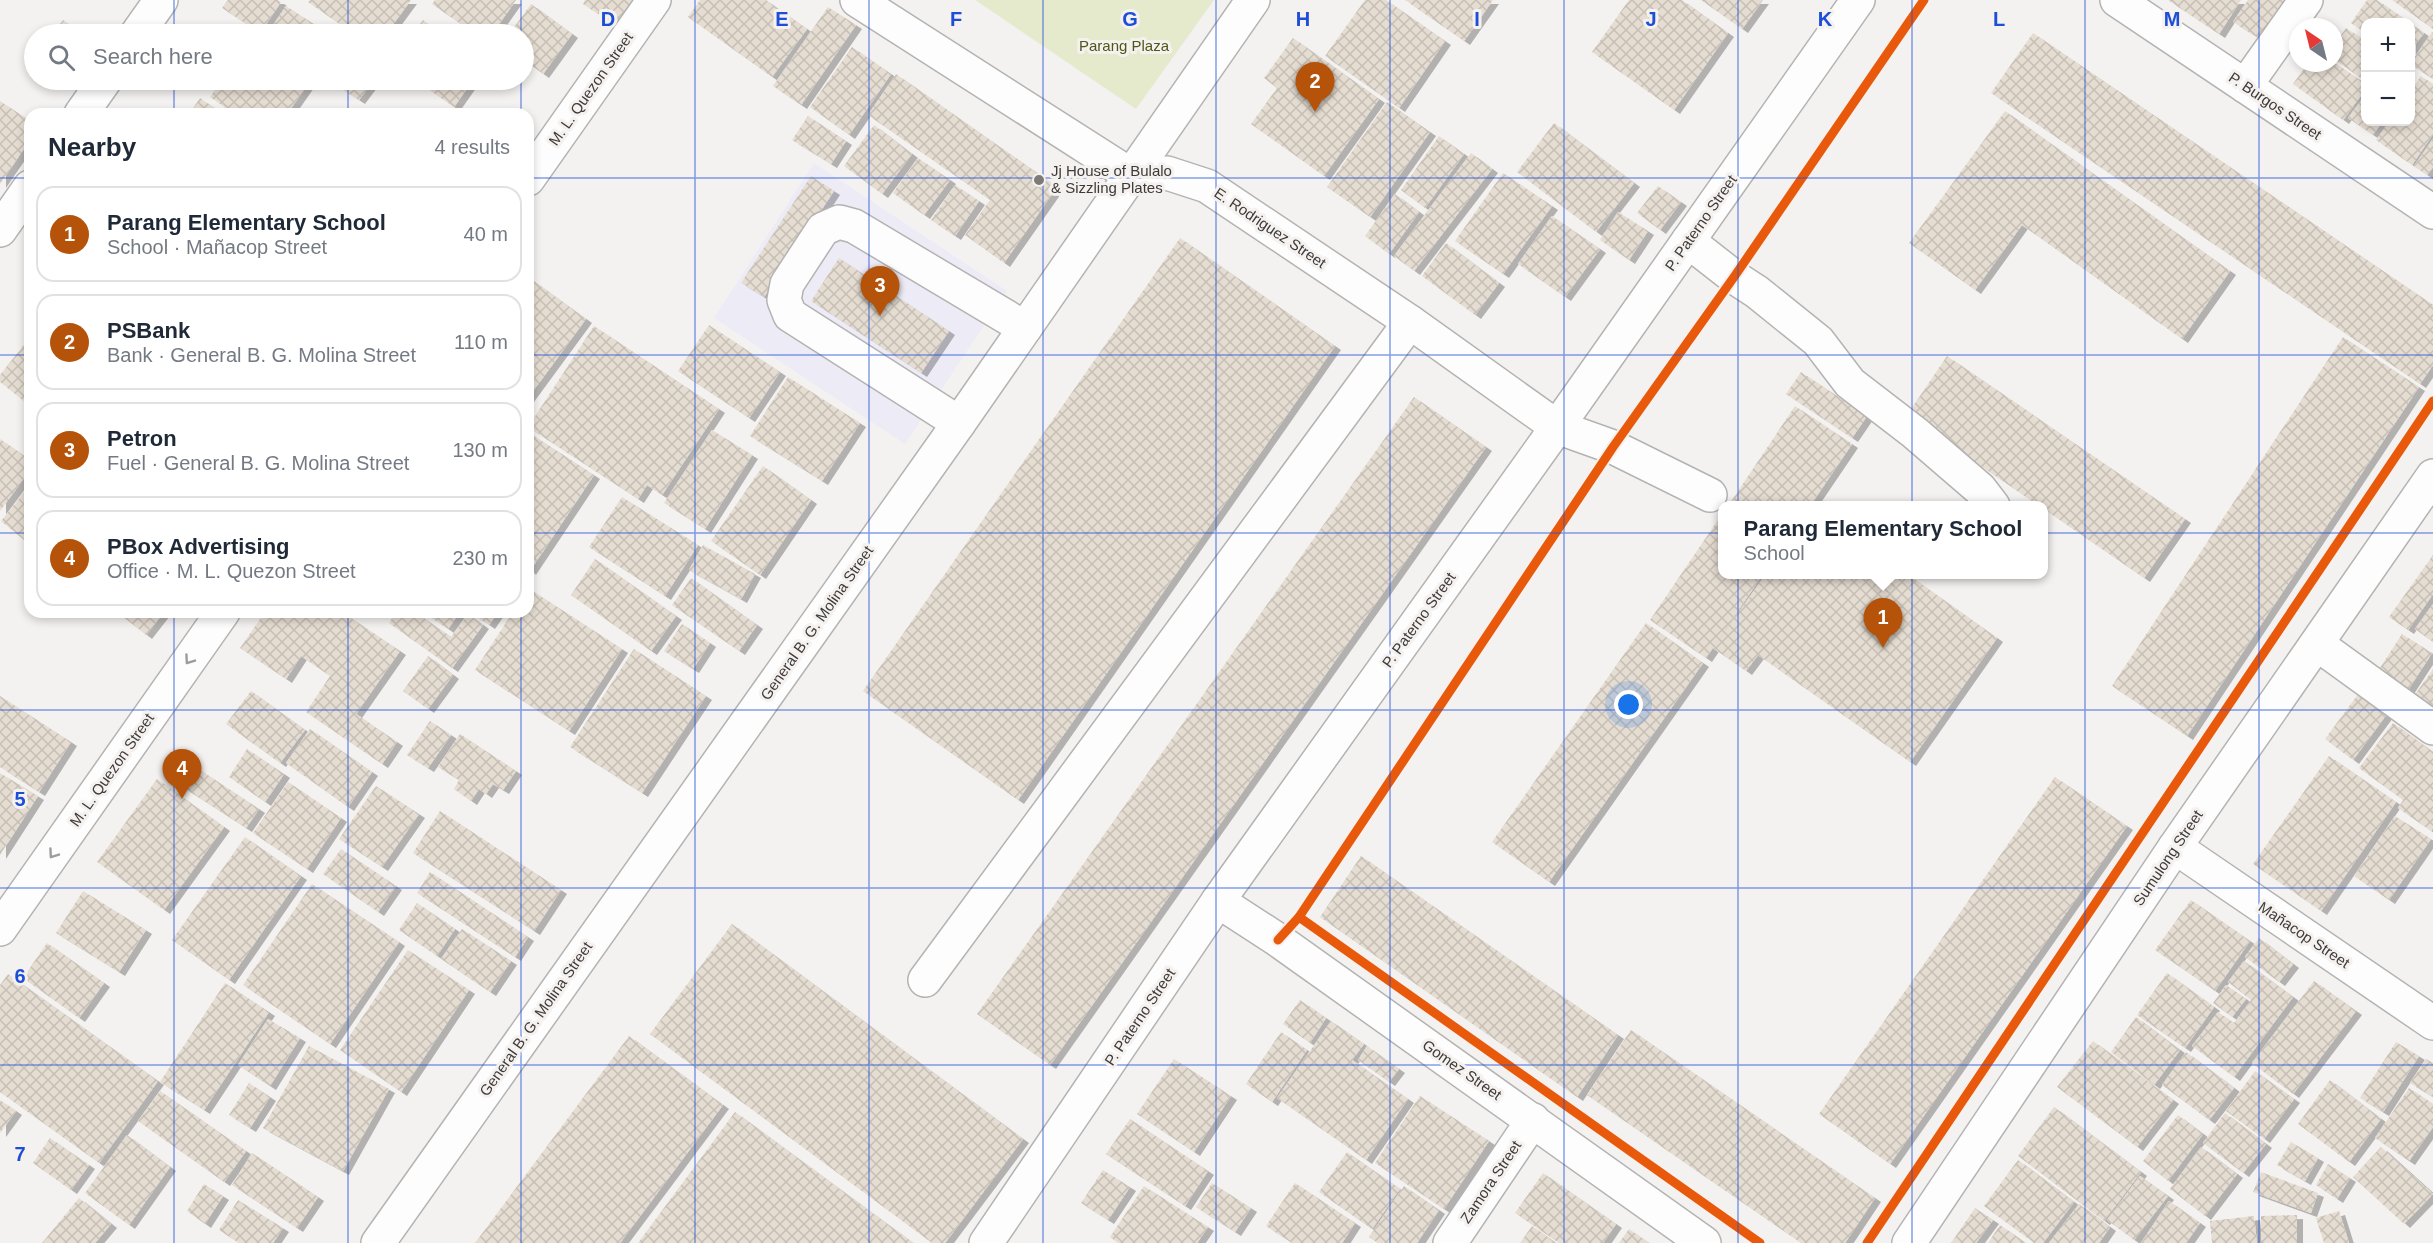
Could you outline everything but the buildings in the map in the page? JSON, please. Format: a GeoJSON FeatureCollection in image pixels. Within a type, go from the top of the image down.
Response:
{"type":"FeatureCollection","features":[{"type":"Feature","properties":{"kind":"street"},"geometry":{"type":"LineString","coordinates":[[144,24],[161,0]]}},
{"type":"Feature","properties":{"kind":"street","name":"M. L. Quezon Street"},"geometry":{"type":"LineString","coordinates":[[534,170],[654,0]]}},
{"type":"Feature","properties":{"kind":"street"},"geometry":{"type":"LineString","coordinates":[[857,0],[1132,176]]}},
{"type":"Feature","properties":{"kind":"street","name":"General B. G. Molina Street"},"geometry":{"type":"LineString","coordinates":[[378,1243],[959,423],[1253,0]]}},
{"type":"Feature","properties":{"kind":"street","name":"P. Paterno Street"},"geometry":{"type":"LineString","coordinates":[[986,1243],[1218,901],[1557,427],[1858,0]]}},
{"type":"Feature","properties":{"kind":"street","name":"P. Burgos Street"},"geometry":{"type":"LineString","coordinates":[[2117,0],[2433,212]]}},
{"type":"Feature","properties":{"kind":"street"},"geometry":{"type":"LineString","coordinates":[[2245,86],[2306,0]]}},
{"type":"Feature","properties":{"kind":"street"},"geometry":{"type":"LineString","coordinates":[[85,108],[98,90]]}},
{"type":"Feature","properties":{"kind":"street","name":"E. Rodriguez Street"},"geometry":{"type":"LineString","coordinates":[[1132,176],[1167,173],[1206,186],[1410,322],[1557,427],[1612,447],[1710,495]]}},
{"type":"Feature","properties":{"kind":"street"},"geometry":{"type":"LineString","coordinates":[[0,230],[24,196]]}},
{"type":"Feature","properties":{"kind":"street"},"geometry":{"type":"LineString","coordinates":[[959,423],[790,315],[784,300],[787,284],[823,229],[839,222],[854,226],[1025,328]]}},
{"type":"Feature","properties":{"kind":"street"},"geometry":{"type":"LineString","coordinates":[[1688,241],[1818,341],[1850,383],[1915,433],[1980,489],[1989,501]]}},
{"type":"Feature","properties":{"kind":"street"},"geometry":{"type":"LineString","coordinates":[[925,981],[1410,322]]}},
{"type":"Feature","properties":{"kind":"street","name":"Sumulong Street"},"geometry":{"type":"LineString","coordinates":[[1909,1243],[2175,847],[2433,476]]}},
{"type":"Feature","properties":{"kind":"street","name":"M. L. Quezon Street"},"geometry":{"type":"LineString","coordinates":[[0,929],[219,618]]}},
{"type":"Feature","properties":{"kind":"street"},"geometry":{"type":"LineString","coordinates":[[2317,644],[2433,728]]}},
{"type":"Feature","properties":{"kind":"street","name":"Mañacop Street"},"geometry":{"type":"LineString","coordinates":[[2175,847],[2433,1023]]}},
{"type":"Feature","properties":{"kind":"street","name":"Gomez Street"},"geometry":{"type":"LineString","coordinates":[[1218,901],[1278,940],[1704,1243]]}},
{"type":"Feature","properties":{"kind":"street","name":"Zamora Street"},"geometry":{"type":"LineString","coordinates":[[1450,1243],[1533,1120]]}},
{"type":"Feature","properties":{"kind":"shaded area"},"geometry":{"type":"Polygon","coordinates":[[[814,163],[1007,291],[905,444],[714,318],[814,163]]]}},
{"type":"Feature","properties":{"kind":"green space","name":"Parang Plaza"},"geometry":{"type":"Polygon","coordinates":[[[975,0],[1214,0],[1136,109],[975,0]]]}},
{"type":"Feature","properties":{"kind":"cycle path"},"geometry":{"type":"LineString","coordinates":[[1278,940],[1299,917],[1613,447],[1734,277],[1924,0]]}},
{"type":"Feature","properties":{"kind":"cycle path"},"geometry":{"type":"LineString","coordinates":[[1867,1243],[2433,401]]}},
{"type":"Feature","properties":{"kind":"cycle path"},"geometry":{"type":"LineString","coordinates":[[1299,917],[1760,1243]]}},
{"type":"Feature","properties":{"kind":"place","name":"PSBank"},"geometry":{"type":"Point","coordinates":[1315,112]}},
{"type":"Feature","properties":{"kind":"place","name":"Jj House of Bulalo & Sizzling Plates"},"geometry":{"type":"Point","coordinates":[1039,180]}},
{"type":"Feature","properties":{"kind":"place","name":"Petron"},"geometry":{"type":"Point","coordinates":[880,316]}},
{"type":"Feature","properties":{"kind":"place","name":"Parang Elementary School"},"geometry":{"type":"Point","coordinates":[1883,648]}},
{"type":"Feature","properties":{"kind":"place","name":"PBox Advertising"},"geometry":{"type":"Point","coordinates":[182,799]}}]}
